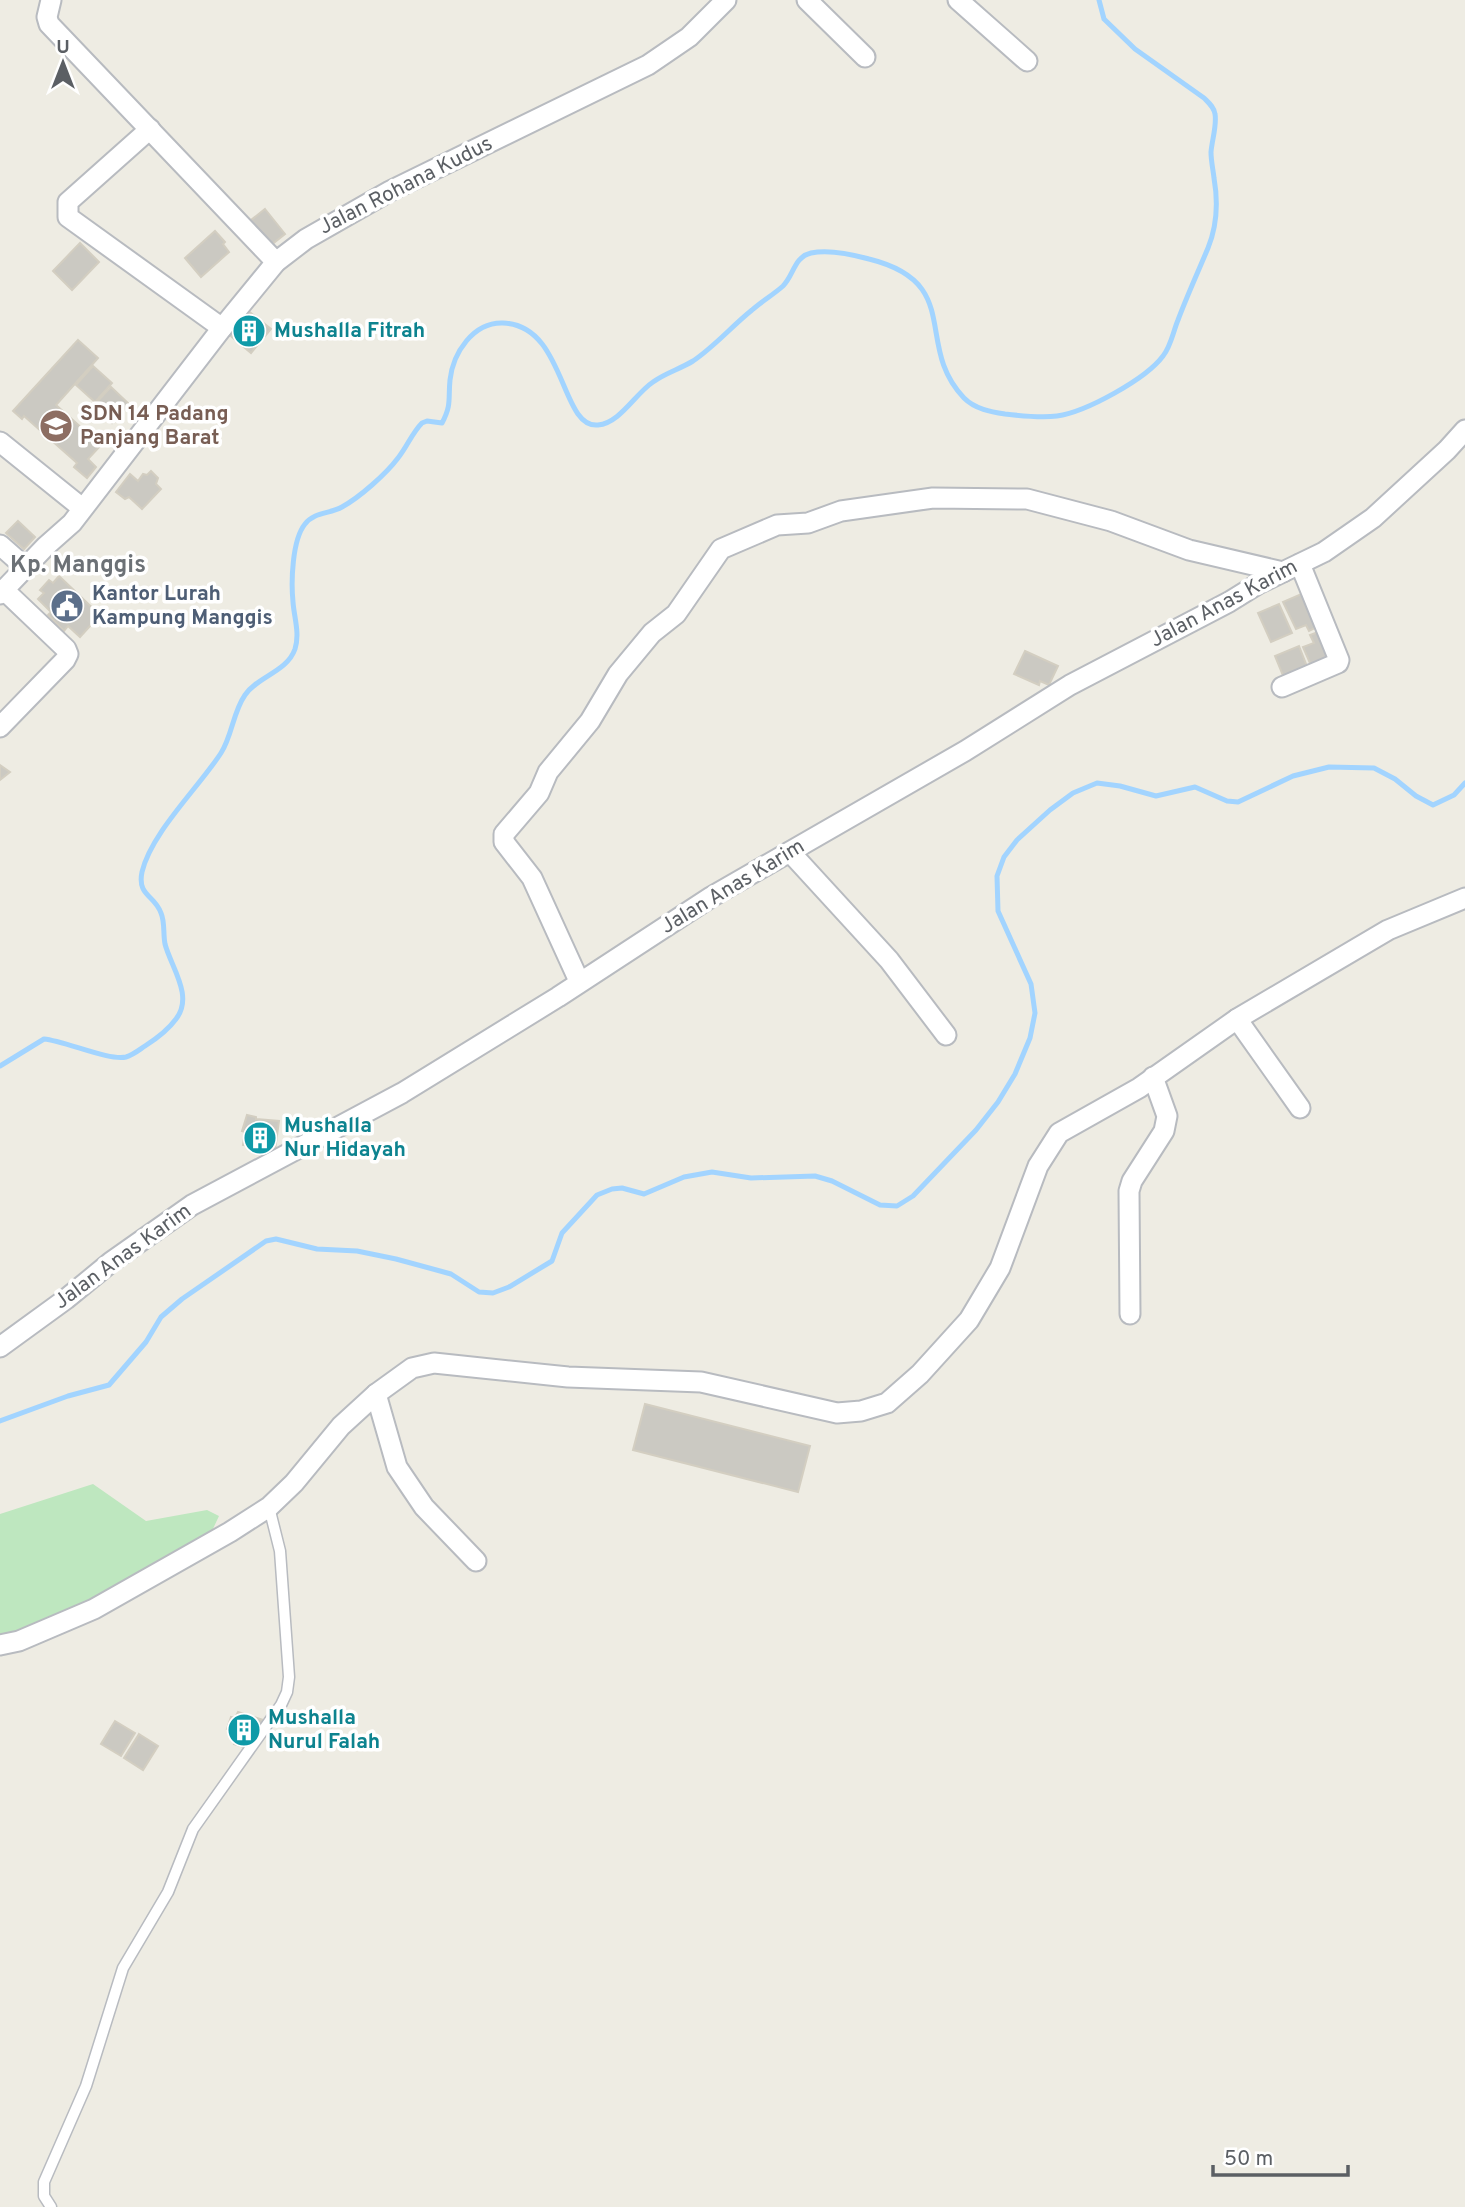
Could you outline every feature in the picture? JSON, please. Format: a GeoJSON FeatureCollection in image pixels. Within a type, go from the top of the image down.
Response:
{"type":"FeatureCollection","features":[{"type":"Feature","properties":{"kind":"street"},"geometry":{"type":"LineString","coordinates":[[51,0],[47,11],[49,24],[276,262]]}},
{"type":"Feature","properties":{"kind":"street","name":"Jalan Rohana Kudus"},"geometry":{"type":"LineString","coordinates":[[2,592],[72,523],[276,262],[306,239],[390,191],[648,65],[689,37],[726,0]]}},
{"type":"Feature","properties":{"kind":"street"},"geometry":{"type":"LineString","coordinates":[[807,0],[865,57]]}},
{"type":"Feature","properties":{"kind":"street"},"geometry":{"type":"LineString","coordinates":[[958,0],[1027,61]]}},
{"type":"Feature","properties":{"kind":"street"},"geometry":{"type":"LineString","coordinates":[[150,129],[68,202],[68,217],[222,328]]}},
{"type":"Feature","properties":{"kind":"street","name":"Jalan Anas Karim"},"geometry":{"type":"LineString","coordinates":[[0,1347],[111,1262],[192,1205],[402,1093],[558,997],[712,897],[965,751],[1070,685],[1324,552],[1373,518],[1465,430]]}},
{"type":"Feature","properties":{"kind":"street"},"geometry":{"type":"LineString","coordinates":[[0,442],[82,508]]}},
{"type":"Feature","properties":{"kind":"street"},"geometry":{"type":"LineString","coordinates":[[579,981],[531,878],[504,842],[505,834],[539,793],[548,772],[590,721],[618,674],[652,633],[676,614],[717,553],[727,546],[777,525],[808,523],[841,511],[933,498],[1027,499],[1111,522],[1189,550],[1291,568],[1339,660],[1338,663],[1282,687]]}},
{"type":"Feature","properties":{"kind":"street"},"geometry":{"type":"LineString","coordinates":[[0,545],[25,567]]}},
{"type":"Feature","properties":{"kind":"street"},"geometry":{"type":"LineString","coordinates":[[0,727],[68,654],[66,649],[2,592]]}},
{"type":"Feature","properties":{"kind":"street"},"geometry":{"type":"LineString","coordinates":[[790,852],[889,960],[946,1035]]}},
{"type":"Feature","properties":{"kind":"street"},"geometry":{"type":"LineString","coordinates":[[0,1645],[19,1641],[94,1609],[269,1507],[295,1483],[341,1426],[376,1394],[412,1368],[434,1363],[568,1377],[701,1382],[837,1413],[861,1411],[887,1403],[920,1374],[974,1312],[1000,1268],[1038,1166],[1059,1133],[1153,1077],[1237,1018],[1388,930],[1465,898]]}},
{"type":"Feature","properties":{"kind":"street"},"geometry":{"type":"LineString","coordinates":[[1237,1018],[1300,1108]]}},
{"type":"Feature","properties":{"kind":"street"},"geometry":{"type":"LineString","coordinates":[[1130,1314],[1129,1191],[1132,1181],[1167,1122],[1153,1077]]}},
{"type":"Feature","properties":{"kind":"street"},"geometry":{"type":"LineString","coordinates":[[376,1394],[397,1467],[424,1507],[476,1561]]}},
{"type":"Feature","properties":{"kind":"lane"},"geometry":{"type":"LineString","coordinates":[[51,2207],[44,2196],[44,2182],[86,2086],[123,1968],[172,1884],[193,1829],[281,1705],[287,1692],[289,1677],[280,1551],[269,1507]]}},
{"type":"Feature","properties":{"kind":"green space"},"geometry":{"type":"Polygon","coordinates":[[[93,1484],[146,1521],[207,1510],[219,1516],[203,1550],[0,1646],[0,1514],[93,1484]]]}},
{"type":"Feature","properties":{"kind":"building"},"geometry":{"type":"Polygon","coordinates":[[[265,209],[285,234],[266,249],[246,224],[265,209]]]}},
{"type":"Feature","properties":{"kind":"building"},"geometry":{"type":"Polygon","coordinates":[[[215,231],[225,242],[223,244],[229,252],[201,277],[185,258],[215,231]]]}},
{"type":"Feature","properties":{"kind":"building"},"geometry":{"type":"Polygon","coordinates":[[[80,243],[99,262],[72,290],[53,271],[80,243]]]}},
{"type":"Feature","properties":{"kind":"building","name":"Mushalla Fitrah"},"geometry":{"type":"Polygon","coordinates":[[[247,310],[271,329],[251,353],[227,333],[247,310]]]}},
{"type":"Feature","properties":{"kind":"building"},"geometry":{"type":"Polygon","coordinates":[[[78,340],[98,358],[56,405],[101,445],[88,459],[96,467],[87,478],[74,467],[77,463],[24,416],[22,419],[13,411],[78,340]]]}},
{"type":"Feature","properties":{"kind":"building"},"geometry":{"type":"Polygon","coordinates":[[[93,366],[112,383],[95,402],[76,385],[93,366]]]}},
{"type":"Feature","properties":{"kind":"building"},"geometry":{"type":"Polygon","coordinates":[[[111,387],[129,404],[112,423],[93,406],[111,387]]]}},
{"type":"Feature","properties":{"kind":"building"},"geometry":{"type":"Polygon","coordinates":[[[151,471],[158,478],[156,484],[161,489],[142,509],[129,497],[125,499],[116,492],[130,474],[138,481],[143,474],[147,475],[151,471]]]}},
{"type":"Feature","properties":{"kind":"building"},"geometry":{"type":"Polygon","coordinates":[[[18,521],[35,537],[24,549],[6,533],[18,521]]]}},
{"type":"Feature","properties":{"kind":"building","name":"Kantor Lurah Kampung Manggis"},"geometry":{"type":"Polygon","coordinates":[[[59,576],[100,615],[80,637],[68,626],[64,631],[48,615],[51,612],[38,599],[44,593],[40,590],[49,580],[53,583],[59,576]]]}},
{"type":"Feature","properties":{"kind":"building"},"geometry":{"type":"Polygon","coordinates":[[[1306,592],[1321,625],[1309,631],[1306,625],[1296,629],[1283,602],[1306,592]]]}},
{"type":"Feature","properties":{"kind":"building"},"geometry":{"type":"Polygon","coordinates":[[[1279,604],[1292,633],[1271,642],[1258,613],[1279,604]]]}},
{"type":"Feature","properties":{"kind":"building"},"geometry":{"type":"Polygon","coordinates":[[[1323,630],[1339,668],[1316,677],[1303,647],[1314,643],[1310,635],[1323,630]]]}},
{"type":"Feature","properties":{"kind":"building"},"geometry":{"type":"Polygon","coordinates":[[[1299,646],[1308,669],[1284,678],[1275,656],[1299,646]]]}},
{"type":"Feature","properties":{"kind":"building"},"geometry":{"type":"Polygon","coordinates":[[[1025,651],[1058,666],[1049,685],[1040,681],[1039,685],[1014,674],[1025,651]]]}},
{"type":"Feature","properties":{"kind":"building"},"geometry":{"type":"Polygon","coordinates":[[[0,765],[10,772],[0,780],[0,765]]]}},
{"type":"Feature","properties":{"kind":"building","name":"Mushalla Nur Hidayah"},"geometry":{"type":"Polygon","coordinates":[[[247,1115],[256,1119],[279,1121],[275,1150],[243,1145],[245,1132],[242,1131],[247,1115]]]}},
{"type":"Feature","properties":{"kind":"building"},"geometry":{"type":"Polygon","coordinates":[[[645,1404],[810,1446],[798,1492],[633,1450],[645,1404]]]}},
{"type":"Feature","properties":{"kind":"building","name":"Mushalla Nurul Falah"},"geometry":{"type":"Polygon","coordinates":[[[238,1712],[263,1720],[255,1745],[246,1742],[244,1747],[234,1744],[235,1739],[230,1737],[232,1731],[227,1729],[231,1717],[235,1718],[238,1712]]]}},
{"type":"Feature","properties":{"kind":"building"},"geometry":{"type":"Polygon","coordinates":[[[115,1721],[135,1733],[121,1756],[101,1744],[115,1721]]]}},
{"type":"Feature","properties":{"kind":"building"},"geometry":{"type":"Polygon","coordinates":[[[139,1734],[158,1746],[143,1770],[124,1758],[139,1734]]]}},
{"type":"Feature","properties":{"kind":"waterway"},"geometry":{"type":"LineString","coordinates":[[0,1066],[44,1039],[109,1056],[126,1057],[158,1037],[176,1019],[183,1001],[182,991],[165,944],[161,913],[142,886],[142,872],[147,857],[165,826],[221,753],[245,695],[286,663],[295,649],[297,631],[292,573],[297,540],[305,524],[317,515],[342,507],[372,485],[398,458],[422,423],[442,423],[448,406],[455,360],[466,341],[482,328],[503,323],[524,328],[539,340],[551,357],[576,411],[586,422],[598,425],[620,414],[653,382],[693,361],[708,349],[783,286],[805,255],[833,252],[869,259],[899,270],[917,283],[928,300],[941,357],[949,378],[964,398],[983,409],[1005,414],[1051,417],[1069,413],[1114,393],[1155,365],[1168,348],[1213,231],[1216,196],[1211,152],[1215,114],[1204,98],[1135,49],[1104,19],[1099,0]]}},
{"type":"Feature","properties":{"kind":"waterway"},"geometry":{"type":"LineString","coordinates":[[0,1421],[68,1396],[109,1385],[146,1342],[161,1317],[182,1299],[266,1241],[276,1239],[317,1249],[357,1251],[396,1259],[451,1274],[479,1292],[493,1293],[509,1287],[552,1261],[562,1233],[597,1195],[612,1189],[622,1188],[644,1194],[684,1177],[712,1172],[751,1178],[815,1176],[832,1181],[880,1205],[897,1206],[913,1196],[976,1130],[1015,1074],[1030,1038],[1035,1013],[1031,984],[998,911],[997,876],[1004,857],[1017,840],[1050,810],[1073,793],[1097,783],[1156,796],[1195,787],[1227,801],[1238,802],[1293,776],[1329,767],[1374,768],[1433,805],[1454,795],[1465,783]]}},
{"type":"Feature","properties":{"kind":"place","name":"Mushalla Fitrah"},"geometry":{"type":"Point","coordinates":[249,331]}},
{"type":"Feature","properties":{"kind":"place","name":"SDN 14 Padang Panjang Barat"},"geometry":{"type":"Point","coordinates":[56,426]}},
{"type":"Feature","properties":{"kind":"place","name":"Kantor Lurah Kampung Manggis"},"geometry":{"type":"Point","coordinates":[67,606]}},
{"type":"Feature","properties":{"kind":"place","name":"Mushalla Nur Hidayah"},"geometry":{"type":"Point","coordinates":[260,1138]}},
{"type":"Feature","properties":{"kind":"place","name":"Mushalla Nurul Falah"},"geometry":{"type":"Point","coordinates":[244,1730]}},
{"type":"Feature","properties":{"kind":"district","name":"Kp. Manggis"},"geometry":{"type":"Point","coordinates":[78,566]}}]}
